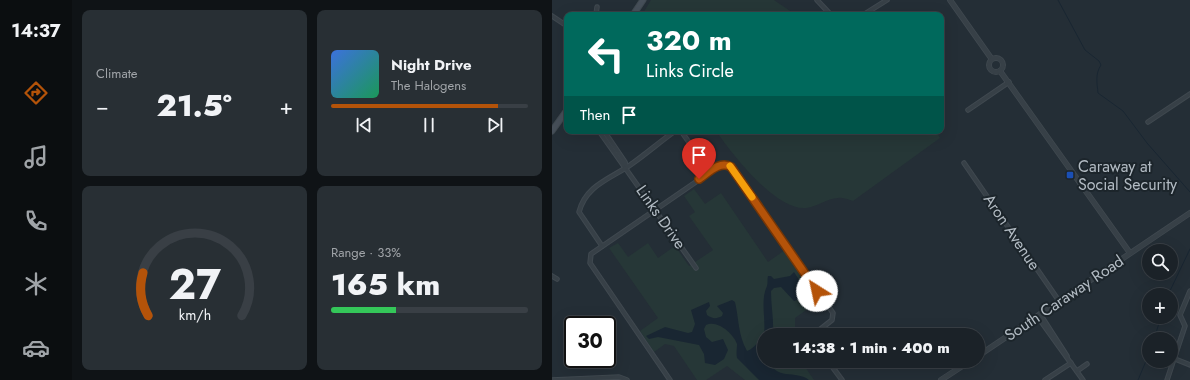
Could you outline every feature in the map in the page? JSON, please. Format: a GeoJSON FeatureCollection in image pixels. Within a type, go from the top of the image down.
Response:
{"type":"FeatureCollection","features":[{"type":"Feature","properties":{"kind":"main road"},"geometry":{"type":"LineString","coordinates":[[635,12],[643,0]]}},
{"type":"Feature","properties":{"kind":"main road"},"geometry":{"type":"LineString","coordinates":[[552,132],[564,114]]}},
{"type":"Feature","properties":{"kind":"street"},"geometry":{"type":"LineString","coordinates":[[818,0],[828,12]]}},
{"type":"Feature","properties":{"kind":"street"},"geometry":{"type":"LineString","coordinates":[[868,12],[887,0]]}},
{"type":"Feature","properties":{"kind":"street"},"geometry":{"type":"LineString","coordinates":[[950,0],[991,58]]}},
{"type":"Feature","properties":{"kind":"street"},"geometry":{"type":"LineString","coordinates":[[596,12],[597,7]]}},
{"type":"Feature","properties":{"kind":"street"},"geometry":{"type":"LineString","coordinates":[[552,16],[564,24]]}},
{"type":"Feature","properties":{"kind":"street"},"geometry":{"type":"LineString","coordinates":[[991,58],[996,57],[1001,60],[1003,67],[1000,71]]}},
{"type":"Feature","properties":{"kind":"street"},"geometry":{"type":"LineString","coordinates":[[991,58],[988,63],[990,70],[995,72],[1000,71]]}},
{"type":"Feature","properties":{"kind":"street"},"geometry":{"type":"LineString","coordinates":[[1000,71],[1130,253]]}},
{"type":"Feature","properties":{"kind":"street"},"geometry":{"type":"LineString","coordinates":[[968,110],[1009,82]]}},
{"type":"Feature","properties":{"kind":"street"},"geometry":{"type":"LineString","coordinates":[[1148,122],[1190,94]]}},
{"type":"Feature","properties":{"kind":"street","name":"Links Drive"},"geometry":{"type":"LineString","coordinates":[[601,134],[626,166],[696,268]]}},
{"type":"Feature","properties":{"kind":"street","name":"Links Drive"},"geometry":{"type":"LineString","coordinates":[[606,134],[625,162],[626,166]]}},
{"type":"Feature","properties":{"kind":"street"},"geometry":{"type":"LineString","coordinates":[[602,246],[579,212],[593,188],[631,164],[671,134]]}},
{"type":"Feature","properties":{"kind":"street"},"geometry":{"type":"LineString","coordinates":[[683,134],[710,172]]}},
{"type":"Feature","properties":{"kind":"street","name":"Aron Avenue"},"geometry":{"type":"LineString","coordinates":[[964,163],[1059,301]]}},
{"type":"Feature","properties":{"kind":"street"},"geometry":{"type":"LineString","coordinates":[[670,380],[590,263],[589,259],[591,254],[602,246],[722,164],[731,167],[833,313],[832,320],[822,328]]}},
{"type":"Feature","properties":{"kind":"street","name":"South Caraway Road"},"geometry":{"type":"LineString","coordinates":[[985,351],[1190,214]]}},
{"type":"Feature","properties":{"kind":"street"},"geometry":{"type":"LineString","coordinates":[[552,276],[557,279]]}},
{"type":"Feature","properties":{"kind":"street"},"geometry":{"type":"LineString","coordinates":[[1178,349],[1185,326],[1180,314],[1190,291]]}},
{"type":"Feature","properties":{"kind":"street"},"geometry":{"type":"LineString","coordinates":[[1039,315],[1065,351],[1083,380]]}},
{"type":"Feature","properties":{"kind":"street"},"geometry":{"type":"LineString","coordinates":[[1178,360],[1190,365]]}},
{"type":"Feature","properties":{"kind":"street"},"geometry":{"type":"LineString","coordinates":[[1045,380],[1070,361]]}},
{"type":"Feature","properties":{"kind":"street"},"geometry":{"type":"LineString","coordinates":[[1077,371],[1087,364]]}},
{"type":"Feature","properties":{"kind":"street"},"geometry":{"type":"LineString","coordinates":[[833,368],[842,380]]}},
{"type":"Feature","properties":{"kind":"street"},"geometry":{"type":"LineString","coordinates":[[941,380],[959,368]]}},
{"type":"Feature","properties":{"kind":"street"},"geometry":{"type":"LineString","coordinates":[[1167,380],[1172,368]]}},
{"type":"Feature","properties":{"kind":"street"},"geometry":{"type":"LineString","coordinates":[[552,380],[619,377],[626,380]]}},
{"type":"Feature","properties":{"kind":"shaded area"},"geometry":{"type":"Polygon","coordinates":[[[651,0],[774,0],[792,12],[644,12],[651,0]]]}},
{"type":"Feature","properties":{"kind":"shaded area"},"geometry":{"type":"Polygon","coordinates":[[[718,134],[938,134],[940,138],[853,201],[842,198],[834,198],[806,208],[794,206],[769,191],[733,153],[718,134]]]}},
{"type":"Feature","properties":{"kind":"shaded area"},"geometry":{"type":"Polygon","coordinates":[[[694,189],[705,204],[721,193],[768,262],[785,250],[820,300],[795,318],[795,328],[757,328],[757,368],[806,368],[814,380],[745,380],[727,366],[706,380],[697,380],[674,346],[665,344],[654,352],[640,331],[658,318],[609,248],[618,243],[628,257],[648,243],[658,258],[675,246],[689,266],[713,250],[689,216],[695,212],[684,196],[694,189]]]}},
{"type":"Feature","properties":{"kind":"water"},"geometry":{"type":"Polygon","coordinates":[[[794,272],[805,289],[800,299],[794,301],[781,287],[774,288],[771,291],[773,328],[764,328],[764,298],[768,276],[771,276],[774,279],[790,276],[794,272]]]}},
{"type":"Feature","properties":{"kind":"water"},"geometry":{"type":"Polygon","coordinates":[[[732,300],[735,302],[740,333],[747,351],[757,343],[757,368],[774,368],[781,373],[798,375],[809,380],[759,380],[737,358],[737,344],[729,332],[715,324],[706,325],[704,329],[706,337],[712,342],[723,339],[728,350],[724,359],[715,365],[705,363],[704,354],[699,345],[658,337],[649,339],[646,336],[665,327],[688,333],[692,332],[695,324],[691,310],[709,302],[710,306],[706,311],[707,315],[713,318],[718,318],[722,316],[723,313],[717,306],[732,300]]]}},
{"type":"Feature","properties":{"kind":"waterway"},"geometry":{"type":"LineString","coordinates":[[1058,0],[1085,50],[1099,61],[1101,65],[1097,75],[1098,93],[1123,111],[1147,143],[1190,192]]}},
{"type":"Feature","properties":{"kind":"waterway"},"geometry":{"type":"LineString","coordinates":[[1171,288],[1190,249]]}},
{"type":"Feature","properties":{"kind":"waterway"},"geometry":{"type":"LineString","coordinates":[[1156,332],[1159,324]]}},
{"type":"Feature","properties":{"kind":"waterway"},"geometry":{"type":"LineString","coordinates":[[1138,380],[1143,368]]}},
{"type":"Feature","properties":{"kind":"slow traffic"},"geometry":{"type":"LineString","coordinates":[[730,166],[752,197]]}},
{"type":"Feature","properties":{"kind":"place","name":"Caraway at Social Security"},"geometry":{"type":"Point","coordinates":[1070,175]}},
{"type":"Feature","properties":{"kind":"route"},"geometry":{"type":"LineString","coordinates":[[699,179],[719,165],[729,165],[817,291]]}}]}
